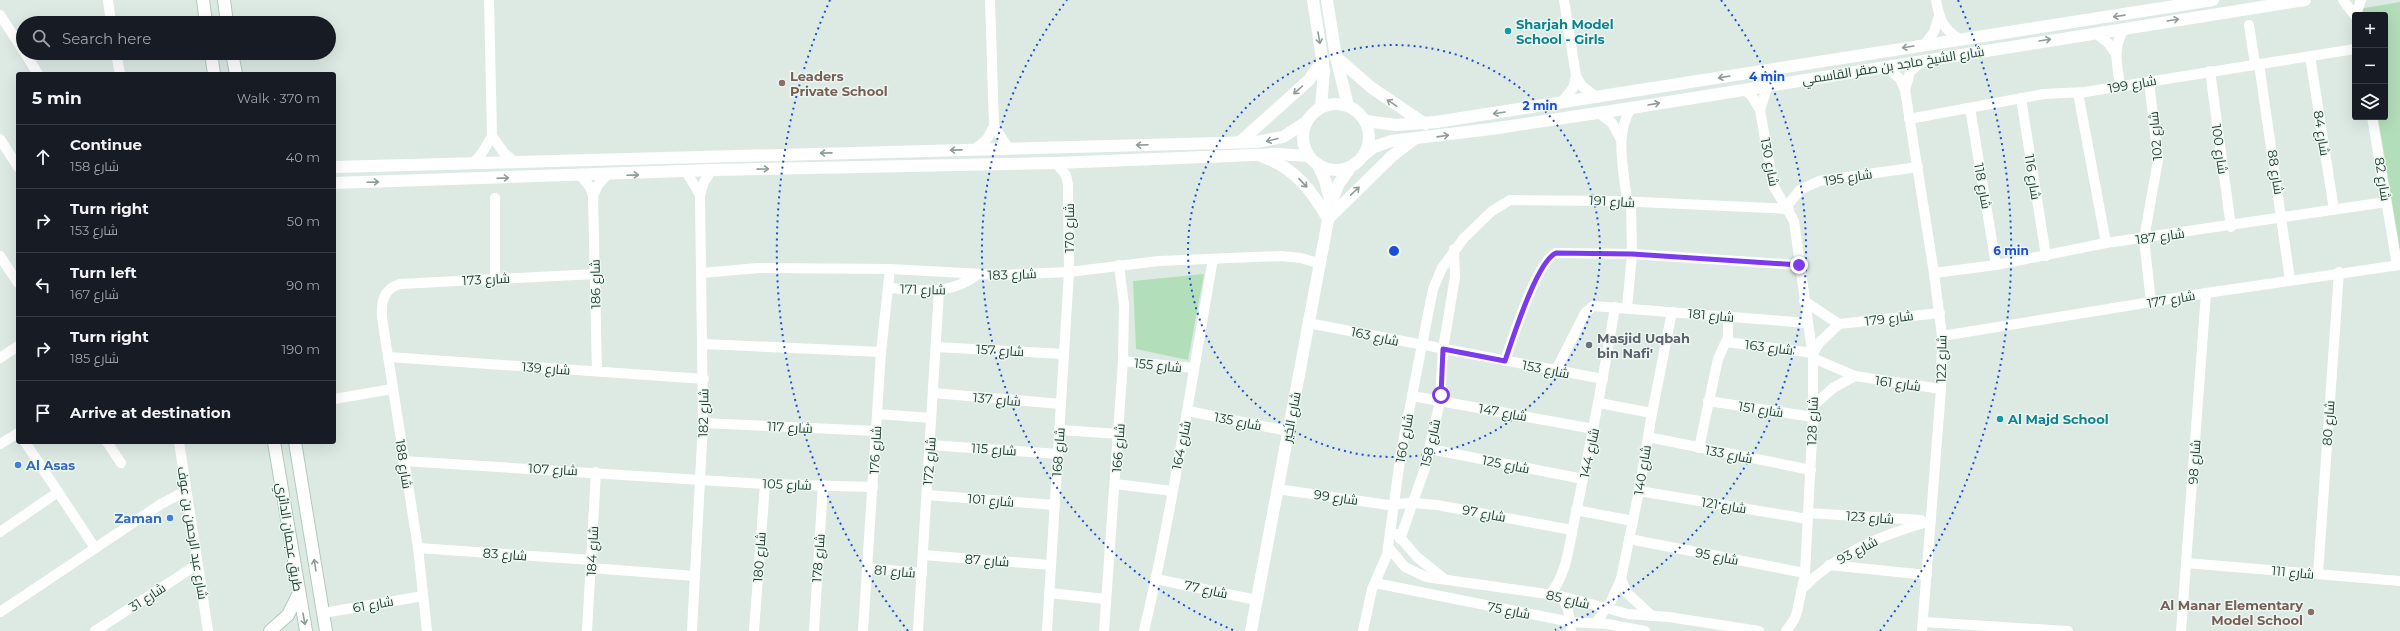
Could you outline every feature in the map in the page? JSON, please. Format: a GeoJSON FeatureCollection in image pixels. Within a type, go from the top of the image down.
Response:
{"type":"FeatureCollection","features":[{"type":"Feature","properties":{"kind":"street"},"geometry":{"type":"LineString","coordinates":[[108,0],[111,16]]}},
{"type":"Feature","properties":{"kind":"street"},"geometry":{"type":"LineString","coordinates":[[203,0],[205,16]]}},
{"type":"Feature","properties":{"kind":"street"},"geometry":{"type":"LineString","coordinates":[[224,0],[226,16]]}},
{"type":"Feature","properties":{"kind":"street"},"geometry":{"type":"LineString","coordinates":[[472,163],[482,153],[492,136],[489,0]]}},
{"type":"Feature","properties":{"kind":"street"},"geometry":{"type":"LineString","coordinates":[[990,0],[994,126],[1009,149]]}},
{"type":"Feature","properties":{"kind":"street"},"geometry":{"type":"LineString","coordinates":[[1313,0],[1323,60],[1324,81],[1321,107]]}},
{"type":"Feature","properties":{"kind":"street"},"geometry":{"type":"LineString","coordinates":[[1328,0],[1336,57],[1348,106]]}},
{"type":"Feature","properties":{"kind":"street"},"geometry":{"type":"LineString","coordinates":[[1564,0],[1576,76],[1582,86],[1597,98]]}},
{"type":"Feature","properties":{"kind":"street"},"geometry":{"type":"LineString","coordinates":[[1936,0],[1939,16],[1947,30],[1960,39]]}},
{"type":"Feature","properties":{"kind":"street","name":"شارع الشيخ ماجد بن صقر القاسمي"},"geometry":{"type":"LineString","coordinates":[[1365,121],[1396,125],[1425,124],[2213,0]]}},
{"type":"Feature","properties":{"kind":"street","name":"شارع الشيخ ماجد بن صقر القاسمي"},"geometry":{"type":"LineString","coordinates":[[1365,154],[1382,144],[1600,113],[1744,88],[2305,0]]}},
{"type":"Feature","properties":{"kind":"street"},"geometry":{"type":"LineString","coordinates":[[2343,0],[2353,12]]}},
{"type":"Feature","properties":{"kind":"street"},"geometry":{"type":"LineString","coordinates":[[2357,12],[2361,0]]}},
{"type":"Feature","properties":{"kind":"street"},"geometry":{"type":"LineString","coordinates":[[0,15],[16,39]]}},
{"type":"Feature","properties":{"kind":"street"},"geometry":{"type":"LineString","coordinates":[[1924,45],[1934,32],[1939,16]]}},
{"type":"Feature","properties":{"kind":"street","name":"شارع 88"},"geometry":{"type":"LineString","coordinates":[[2249,25],[2257,64],[2290,280]]}},
{"type":"Feature","properties":{"kind":"street"},"geometry":{"type":"LineString","coordinates":[[1987,50],[1985,46],[1988,42],[2027,35],[2036,28]]}},
{"type":"Feature","properties":{"kind":"street"},"geometry":{"type":"LineString","coordinates":[[2120,85],[2116,53],[2120,37],[2125,28]]}},
{"type":"Feature","properties":{"kind":"street"},"geometry":{"type":"LineString","coordinates":[[2096,32],[2116,53]]}},
{"type":"Feature","properties":{"kind":"street","name":"شارع 199"},"geometry":{"type":"LineString","coordinates":[[1910,119],[2021,98],[2062,92],[2078,93],[2120,85],[2352,49]]}},
{"type":"Feature","properties":{"kind":"street","name":"شارع 84"},"geometry":{"type":"LineString","coordinates":[[2310,56],[2334,210]]}},
{"type":"Feature","properties":{"kind":"street"},"geometry":{"type":"LineString","coordinates":[[1336,57],[1372,88],[1425,124]]}},
{"type":"Feature","properties":{"kind":"street"},"geometry":{"type":"LineString","coordinates":[[29,60],[37,72]]}},
{"type":"Feature","properties":{"kind":"street"},"geometry":{"type":"LineString","coordinates":[[117,60],[120,72]]}},
{"type":"Feature","properties":{"kind":"street"},"geometry":{"type":"LineString","coordinates":[[212,60],[214,72]]}},
{"type":"Feature","properties":{"kind":"street"},"geometry":{"type":"LineString","coordinates":[[233,60],[236,72]]}},
{"type":"Feature","properties":{"kind":"street"},"geometry":{"type":"LineString","coordinates":[[1240,142],[1309,80],[1323,60]]}},
{"type":"Feature","properties":{"kind":"street","name":"شارع 122"},"geometry":{"type":"LineString","coordinates":[[1905,90],[1910,72],[1923,60]]}},
{"type":"Feature","properties":{"kind":"street","name":"شارع 122"},"geometry":{"type":"LineString","coordinates":[[1886,66],[1896,74],[1905,90],[1934,273],[1942,336],[1940,389],[1923,626]]}},
{"type":"Feature","properties":{"kind":"street","name":"شارع 100"},"geometry":{"type":"LineString","coordinates":[[2210,71],[2231,227]]}},
{"type":"Feature","properties":{"kind":"street"},"geometry":{"type":"LineString","coordinates":[[1561,103],[1573,88],[1576,76]]}},
{"type":"Feature","properties":{"kind":"street","name":"شارع 102"},"geometry":{"type":"LineString","coordinates":[[2149,81],[2158,160],[2144,238],[2151,302]]}},
{"type":"Feature","properties":{"kind":"street","name":"شارع 130"},"geometry":{"type":"LineString","coordinates":[[1760,110],[1768,85]]}},
{"type":"Feature","properties":{"kind":"street","name":"شارع 130"},"geometry":{"type":"LineString","coordinates":[[1744,88],[1752,96],[1760,110],[1773,185],[1788,208]]}},
{"type":"Feature","properties":{"kind":"street"},"geometry":{"type":"LineString","coordinates":[[2078,93],[2106,243]]}},
{"type":"Feature","properties":{"kind":"street","name":"شارع 116"},"geometry":{"type":"LineString","coordinates":[[2021,98],[2046,256]]}},
{"type":"Feature","properties":{"kind":"street"},"geometry":{"type":"LineString","coordinates":[[336,167],[1009,149],[1274,140],[1291,133],[1306,122],[1321,107],[1334,104],[1348,106],[1358,112],[1365,121],[1369,137],[1365,154],[1349,168],[1333,171],[1318,166],[1308,156],[1303,142],[1306,122]]}},
{"type":"Feature","properties":{"kind":"street"},"geometry":{"type":"LineString","coordinates":[[1620,138],[1624,122],[1631,108]]}},
{"type":"Feature","properties":{"kind":"street","name":"شارع 118"},"geometry":{"type":"LineString","coordinates":[[1970,108],[1996,265]]}},
{"type":"Feature","properties":{"kind":"street"},"geometry":{"type":"LineString","coordinates":[[1600,113],[1612,124],[1620,138],[1629,201],[1632,254],[1627,308]]}},
{"type":"Feature","properties":{"kind":"street","name":"شارع 82"},"geometry":{"type":"LineString","coordinates":[[2372,120],[2386,202],[2399,265]]}},
{"type":"Feature","properties":{"kind":"street"},"geometry":{"type":"LineString","coordinates":[[975,149],[986,139],[994,126]]}},
{"type":"Feature","properties":{"kind":"street"},"geometry":{"type":"LineString","coordinates":[[492,136],[504,153],[515,162]]}},
{"type":"Feature","properties":{"kind":"street"},"geometry":{"type":"LineString","coordinates":[[0,139],[16,164]]}},
{"type":"Feature","properties":{"kind":"street"},"geometry":{"type":"LineString","coordinates":[[1258,155],[1280,163],[1295,174],[1311,192],[1328,219],[1392,156],[1413,140]]}},
{"type":"Feature","properties":{"kind":"street"},"geometry":{"type":"LineString","coordinates":[[336,183],[687,173],[712,170],[1056,163],[1258,155],[1308,156]]}},
{"type":"Feature","properties":{"kind":"street","name":"شارع 170"},"geometry":{"type":"LineString","coordinates":[[1068,184],[1073,172],[1082,162]]}},
{"type":"Feature","properties":{"kind":"street","name":"شارع 170"},"geometry":{"type":"LineString","coordinates":[[1056,163],[1066,175],[1068,184],[1069,272]]}},
{"type":"Feature","properties":{"kind":"street","name":"شارع الخير"},"geometry":{"type":"LineString","coordinates":[[1318,166],[1325,180],[1331,204]]}},
{"type":"Feature","properties":{"kind":"street","name":"شارع 195"},"geometry":{"type":"LineString","coordinates":[[1788,208],[1800,190],[1819,181],[1918,167]]}},
{"type":"Feature","properties":{"kind":"street","name":"شارع الخير"},"geometry":{"type":"LineString","coordinates":[[1251,631],[1308,323],[1321,264],[1331,204],[1338,185],[1349,168]]}},
{"type":"Feature","properties":{"kind":"street","name":"شارع 182"},"geometry":{"type":"LineString","coordinates":[[692,631],[702,478],[704,422],[704,344],[700,195],[704,182],[712,170]]}},
{"type":"Feature","properties":{"kind":"street","name":"شارع 182"},"geometry":{"type":"LineString","coordinates":[[687,173],[700,195]]}},
{"type":"Feature","properties":{"kind":"street"},"geometry":{"type":"LineString","coordinates":[[593,196],[598,185],[607,175]]}},
{"type":"Feature","properties":{"kind":"street","name":"شارع 186"},"geometry":{"type":"LineString","coordinates":[[581,176],[590,187],[593,196],[597,371]]}},
{"type":"Feature","properties":{"kind":"street"},"geometry":{"type":"LineString","coordinates":[[495,198],[495,279]]}},
{"type":"Feature","properties":{"kind":"street","name":"شارع 191"},"geometry":{"type":"LineString","coordinates":[[1454,249],[1492,211],[1510,200],[1629,201],[1788,208]]}},
{"type":"Feature","properties":{"kind":"street","name":"شارع 187"},"geometry":{"type":"LineString","coordinates":[[1934,273],[1996,265],[2106,243],[2231,227],[2386,202]]}},
{"type":"Feature","properties":{"kind":"street","name":"شارع 128"},"geometry":{"type":"LineString","coordinates":[[1786,631],[1794,620],[1802,589],[1804,573],[1814,405],[1813,356],[1807,323],[1795,226],[1788,208]]}},
{"type":"Feature","properties":{"kind":"street","name":"شارع 160"},"geometry":{"type":"LineString","coordinates":[[1363,631],[1370,596],[1388,548],[1395,505],[1400,457],[1433,289],[1442,268],[1454,249]]}},
{"type":"Feature","properties":{"kind":"street","name":"شارع 158"},"geometry":{"type":"LineString","coordinates":[[1400,539],[1430,449],[1440,401],[1443,349],[1455,277],[1454,249]]}},
{"type":"Feature","properties":{"kind":"street"},"geometry":{"type":"LineString","coordinates":[[1505,361],[1528,297],[1549,258],[1560,253],[1632,254],[1799,265]]}},
{"type":"Feature","properties":{"kind":"street"},"geometry":{"type":"LineString","coordinates":[[0,256],[16,280]]}},
{"type":"Feature","properties":{"kind":"street","name":"شارع 183"},"geometry":{"type":"LineString","coordinates":[[702,273],[744,268],[890,269],[978,274],[1069,272],[1119,265],[1213,259],[1291,257],[1321,264]]}},
{"type":"Feature","properties":{"kind":"street","name":"شارع 164"},"geometry":{"type":"LineString","coordinates":[[1144,631],[1156,579],[1188,411],[1193,368],[1213,259]]}},
{"type":"Feature","properties":{"kind":"street","name":"شارع 166"},"geometry":{"type":"LineString","coordinates":[[1104,631],[1123,361],[1124,305],[1119,265]]}},
{"type":"Feature","properties":{"kind":"street","name":"شارع 177"},"geometry":{"type":"LineString","coordinates":[[1942,336],[2339,272],[2399,265]]}},
{"type":"Feature","properties":{"kind":"street","name":"شارع 176"},"geometry":{"type":"LineString","coordinates":[[863,631],[881,352],[890,269]]}},
{"type":"Feature","properties":{"kind":"street","name":"شارع 168"},"geometry":{"type":"LineString","coordinates":[[1047,631],[1069,272]]}},
{"type":"Feature","properties":{"kind":"street","name":"شارع 80"},"geometry":{"type":"LineString","coordinates":[[2318,574],[2339,272]]}},
{"type":"Feature","properties":{"kind":"street","name":"شارع 173"},"geometry":{"type":"LineString","coordinates":[[383,297],[388,290],[400,284],[595,274]]}},
{"type":"Feature","properties":{"kind":"street","name":"شارع 171"},"geometry":{"type":"LineString","coordinates":[[888,288],[939,291],[958,287],[978,274]]}},
{"type":"Feature","properties":{"kind":"street","name":"شارع 172"},"geometry":{"type":"LineString","coordinates":[[918,631],[939,291]]}},
{"type":"Feature","properties":{"kind":"street","name":"شارع 98"},"geometry":{"type":"LineString","coordinates":[[2181,631],[2206,293]]}},
{"type":"Feature","properties":{"kind":"street","name":"شارع 188"},"geometry":{"type":"LineString","coordinates":[[383,297],[382,311],[392,389],[418,548],[427,631]]}},
{"type":"Feature","properties":{"kind":"street"},"geometry":{"type":"LineString","coordinates":[[1804,301],[1839,324],[1825,338],[1813,356]]}},
{"type":"Feature","properties":{"kind":"street","name":"شارع 181"},"geometry":{"type":"LineString","coordinates":[[1556,370],[1589,309],[1599,305],[1807,323]]}},
{"type":"Feature","properties":{"kind":"street","name":"شارع 144"},"geometry":{"type":"LineString","coordinates":[[1550,594],[1561,577],[1572,530],[1600,403],[1615,307]]}},
{"type":"Feature","properties":{"kind":"street","name":"شارع 140"},"geometry":{"type":"LineString","coordinates":[[1596,623],[1607,608],[1621,579],[1640,491],[1652,413],[1672,312]]}},
{"type":"Feature","properties":{"kind":"street","name":"شارع 179"},"geometry":{"type":"LineString","coordinates":[[1839,324],[1940,313]]}},
{"type":"Feature","properties":{"kind":"street"},"geometry":{"type":"LineString","coordinates":[[1699,448],[1718,359],[1726,342],[1728,316]]}},
{"type":"Feature","properties":{"kind":"street","name":"شارع 163"},"geometry":{"type":"LineString","coordinates":[[1308,323],[1443,349]]}},
{"type":"Feature","properties":{"kind":"street","name":"شارع 163"},"geometry":{"type":"LineString","coordinates":[[1726,342],[1813,356],[1855,376]]}},
{"type":"Feature","properties":{"kind":"street"},"geometry":{"type":"LineString","coordinates":[[704,344],[881,352]]}},
{"type":"Feature","properties":{"kind":"street","name":"شارع 157"},"geometry":{"type":"LineString","coordinates":[[936,346],[1064,354]]}},
{"type":"Feature","properties":{"kind":"street"},"geometry":{"type":"LineString","coordinates":[[0,358],[16,347]]}},
{"type":"Feature","properties":{"kind":"street","name":"شارع 153"},"geometry":{"type":"LineString","coordinates":[[1443,349],[1603,380]]}},
{"type":"Feature","properties":{"kind":"street","name":"شارع 139"},"geometry":{"type":"LineString","coordinates":[[388,357],[704,379]]}},
{"type":"Feature","properties":{"kind":"street","name":"شارع 155"},"geometry":{"type":"LineString","coordinates":[[1123,361],[1193,368]]}},
{"type":"Feature","properties":{"kind":"street"},"geometry":{"type":"LineString","coordinates":[[1814,405],[1833,388],[1855,376]]}},
{"type":"Feature","properties":{"kind":"street","name":"شارع 161"},"geometry":{"type":"LineString","coordinates":[[1855,376],[1940,389]]}},
{"type":"Feature","properties":{"kind":"street"},"geometry":{"type":"LineString","coordinates":[[336,399],[392,389]]}},
{"type":"Feature","properties":{"kind":"street","name":"شارع 137"},"geometry":{"type":"LineString","coordinates":[[933,393],[1061,404]]}},
{"type":"Feature","properties":{"kind":"street","name":"شارع 147"},"geometry":{"type":"LineString","coordinates":[[1412,396],[1594,429]]}},
{"type":"Feature","properties":{"kind":"street","name":"شارع 151"},"geometry":{"type":"LineString","coordinates":[[1708,401],[1813,417]]}},
{"type":"Feature","properties":{"kind":"street"},"geometry":{"type":"LineString","coordinates":[[1600,403],[1652,413]]}},
{"type":"Feature","properties":{"kind":"street","name":"شارع 135"},"geometry":{"type":"LineString","coordinates":[[1188,411],[1288,431]]}},
{"type":"Feature","properties":{"kind":"street"},"geometry":{"type":"LineString","coordinates":[[877,414],[932,418]]}},
{"type":"Feature","properties":{"kind":"street","name":"شارع 117"},"geometry":{"type":"LineString","coordinates":[[704,422],[876,431]]}},
{"type":"Feature","properties":{"kind":"street"},"geometry":{"type":"LineString","coordinates":[[1060,430],[1119,434]]}},
{"type":"Feature","properties":{"kind":"street"},"geometry":{"type":"LineString","coordinates":[[0,444],[16,434]]}},
{"type":"Feature","properties":{"kind":"street","name":"شارع 133"},"geometry":{"type":"LineString","coordinates":[[1648,437],[1810,470]]}},
{"type":"Feature","properties":{"kind":"street"},"geometry":{"type":"LineString","coordinates":[[26,444],[95,548]]}},
{"type":"Feature","properties":{"kind":"street"},"geometry":{"type":"LineString","coordinates":[[108,444],[121,463]]}},
{"type":"Feature","properties":{"kind":"street","name":"شارع عبد الرحمن بن عوف"},"geometry":{"type":"LineString","coordinates":[[179,444],[209,629]]}},
{"type":"Feature","properties":{"kind":"street","name":"طريق عجمان الدائري"},"geometry":{"type":"LineString","coordinates":[[274,444],[306,631]]}},
{"type":"Feature","properties":{"kind":"street","name":"طريق عجمان الدائري"},"geometry":{"type":"LineString","coordinates":[[295,444],[326,631]]}},
{"type":"Feature","properties":{"kind":"street","name":"شارع 115"},"geometry":{"type":"LineString","coordinates":[[930,445],[1058,454]]}},
{"type":"Feature","properties":{"kind":"street","name":"شارع 125"},"geometry":{"type":"LineString","coordinates":[[1430,449],[1583,479]]}},
{"type":"Feature","properties":{"kind":"street","name":"شارع 107"},"geometry":{"type":"LineString","coordinates":[[403,461],[702,478]]}},
{"type":"Feature","properties":{"kind":"street","name":"شارع 184"},"geometry":{"type":"LineString","coordinates":[[587,631],[596,472]]}},
{"type":"Feature","properties":{"kind":"street","name":"شارع 105"},"geometry":{"type":"LineString","coordinates":[[702,478],[765,484],[873,487]]}},
{"type":"Feature","properties":{"kind":"street","name":"شارع 180"},"geometry":{"type":"LineString","coordinates":[[754,631],[765,484]]}},
{"type":"Feature","properties":{"kind":"street"},"geometry":{"type":"LineString","coordinates":[[1115,484],[1172,491]]}},
{"type":"Feature","properties":{"kind":"street","name":"شارع 178"},"geometry":{"type":"LineString","coordinates":[[814,631],[823,485]]}},
{"type":"Feature","properties":{"kind":"street","name":"شارع 99"},"geometry":{"type":"LineString","coordinates":[[1277,489],[1395,505]]}},
{"type":"Feature","properties":{"kind":"street"},"geometry":{"type":"LineString","coordinates":[[0,612],[95,548],[166,502],[186,491]]}},
{"type":"Feature","properties":{"kind":"street","name":"شارع 121"},"geometry":{"type":"LineString","coordinates":[[1640,491],[1808,516]]}},
{"type":"Feature","properties":{"kind":"street"},"geometry":{"type":"LineString","coordinates":[[0,532],[58,492]]}},
{"type":"Feature","properties":{"kind":"street","name":"شارع 101"},"geometry":{"type":"LineString","coordinates":[[927,495],[1055,505]]}},
{"type":"Feature","properties":{"kind":"street","name":"شارع 97"},"geometry":{"type":"LineString","coordinates":[[1395,505],[1413,502],[1437,505],[1572,530]]}},
{"type":"Feature","properties":{"kind":"street"},"geometry":{"type":"LineString","coordinates":[[1576,510],[1633,521]]}},
{"type":"Feature","properties":{"kind":"street","name":"شارع 123"},"geometry":{"type":"LineString","coordinates":[[1808,516],[1931,521]]}},
{"type":"Feature","properties":{"kind":"street","name":"شارع 93"},"geometry":{"type":"LineString","coordinates":[[1802,589],[1829,565],[1875,540],[1931,521]]}},
{"type":"Feature","properties":{"kind":"street"},"geometry":{"type":"LineString","coordinates":[[1391,527],[1400,539],[1426,566],[1446,580]]}},
{"type":"Feature","properties":{"kind":"street","name":"شارع 95"},"geometry":{"type":"LineString","coordinates":[[1629,539],[1804,573]]}},
{"type":"Feature","properties":{"kind":"street","name":"شارع 83"},"geometry":{"type":"LineString","coordinates":[[418,548],[591,564],[695,576]]}},
{"type":"Feature","properties":{"kind":"street","name":"شارع 85"},"geometry":{"type":"LineString","coordinates":[[1388,548],[1405,567],[1426,577],[1561,596],[1628,614],[1759,631]]}},
{"type":"Feature","properties":{"kind":"street","name":"شارع 87"},"geometry":{"type":"LineString","coordinates":[[923,555],[1051,565]]}},
{"type":"Feature","properties":{"kind":"street","name":"شارع 111"},"geometry":{"type":"LineString","coordinates":[[2186,563],[2400,582]]}},
{"type":"Feature","properties":{"kind":"street","name":"شارع 31"},"geometry":{"type":"LineString","coordinates":[[95,631],[198,564]]}},
{"type":"Feature","properties":{"kind":"street"},"geometry":{"type":"LineString","coordinates":[[1829,565],[1927,575]]}},
{"type":"Feature","properties":{"kind":"street","name":"شارع 81"},"geometry":{"type":"LineString","coordinates":[[867,568],[922,573]]}},
{"type":"Feature","properties":{"kind":"street"},"geometry":{"type":"LineString","coordinates":[[1422,592],[1426,577]]}},
{"type":"Feature","properties":{"kind":"street","name":"شارع 77"},"geometry":{"type":"LineString","coordinates":[[1156,579],[1256,600]]}},
{"type":"Feature","properties":{"kind":"street"},"geometry":{"type":"LineString","coordinates":[[1621,579],[1626,593],[1652,616]]}},
{"type":"Feature","properties":{"kind":"street","name":"شارع 75"},"geometry":{"type":"LineString","coordinates":[[1375,583],[1422,592],[1571,626],[1596,623],[1645,631]]}},
{"type":"Feature","properties":{"kind":"street"},"geometry":{"type":"LineString","coordinates":[[270,631],[288,615],[299,593]]}},
{"type":"Feature","properties":{"kind":"street"},"geometry":{"type":"LineString","coordinates":[[1049,593],[1106,599]]}},
{"type":"Feature","properties":{"kind":"street","name":"شارع 61"},"geometry":{"type":"LineString","coordinates":[[322,613],[423,596]]}},
{"type":"Feature","properties":{"kind":"street"},"geometry":{"type":"LineString","coordinates":[[1561,596],[1568,609],[1571,626]]}},
{"type":"Feature","properties":{"kind":"street"},"geometry":{"type":"LineString","coordinates":[[1923,626],[2068,631]]}},
{"type":"Feature","properties":{"kind":"street"},"geometry":{"type":"LineString","coordinates":[[276,631],[285,631]]}},
{"type":"Feature","properties":{"kind":"green space"},"geometry":{"type":"Polygon","coordinates":[[[2400,2],[2400,250],[2378,120],[2388,120],[2388,12],[2360,12],[2359,9],[2400,2]]]}},
{"type":"Feature","properties":{"kind":"green space"},"geometry":{"type":"Polygon","coordinates":[[[1204,274],[1188,360],[1136,349],[1133,281],[1204,274]]]}},
{"type":"Feature","properties":{"kind":"place","name":"Sharjah Model School - Girls"},"geometry":{"type":"Point","coordinates":[1508,31]}},
{"type":"Feature","properties":{"kind":"place","name":"Leaders Private School"},"geometry":{"type":"Point","coordinates":[782,83]}},
{"type":"Feature","properties":{"kind":"place","name":"Masjid Uqbah bin Nafi'"},"geometry":{"type":"Point","coordinates":[1589,345]}},
{"type":"Feature","properties":{"kind":"place","name":"Al Majd School"},"geometry":{"type":"Point","coordinates":[2000,419]}},
{"type":"Feature","properties":{"kind":"place","name":"Al Asas"},"geometry":{"type":"Point","coordinates":[18,465]}},
{"type":"Feature","properties":{"kind":"place","name":"Zaman"},"geometry":{"type":"Point","coordinates":[170,518]}},
{"type":"Feature","properties":{"kind":"place","name":"Al Manar Elementary Model School"},"geometry":{"type":"Point","coordinates":[2311,612]}},
{"type":"Feature","properties":{"kind":"route"},"geometry":{"type":"LineString","coordinates":[[1441,395],[1443,349],[1505,361],[1528,297],[1547,261],[1556,253],[1632,254],[1799,265]]}}]}
